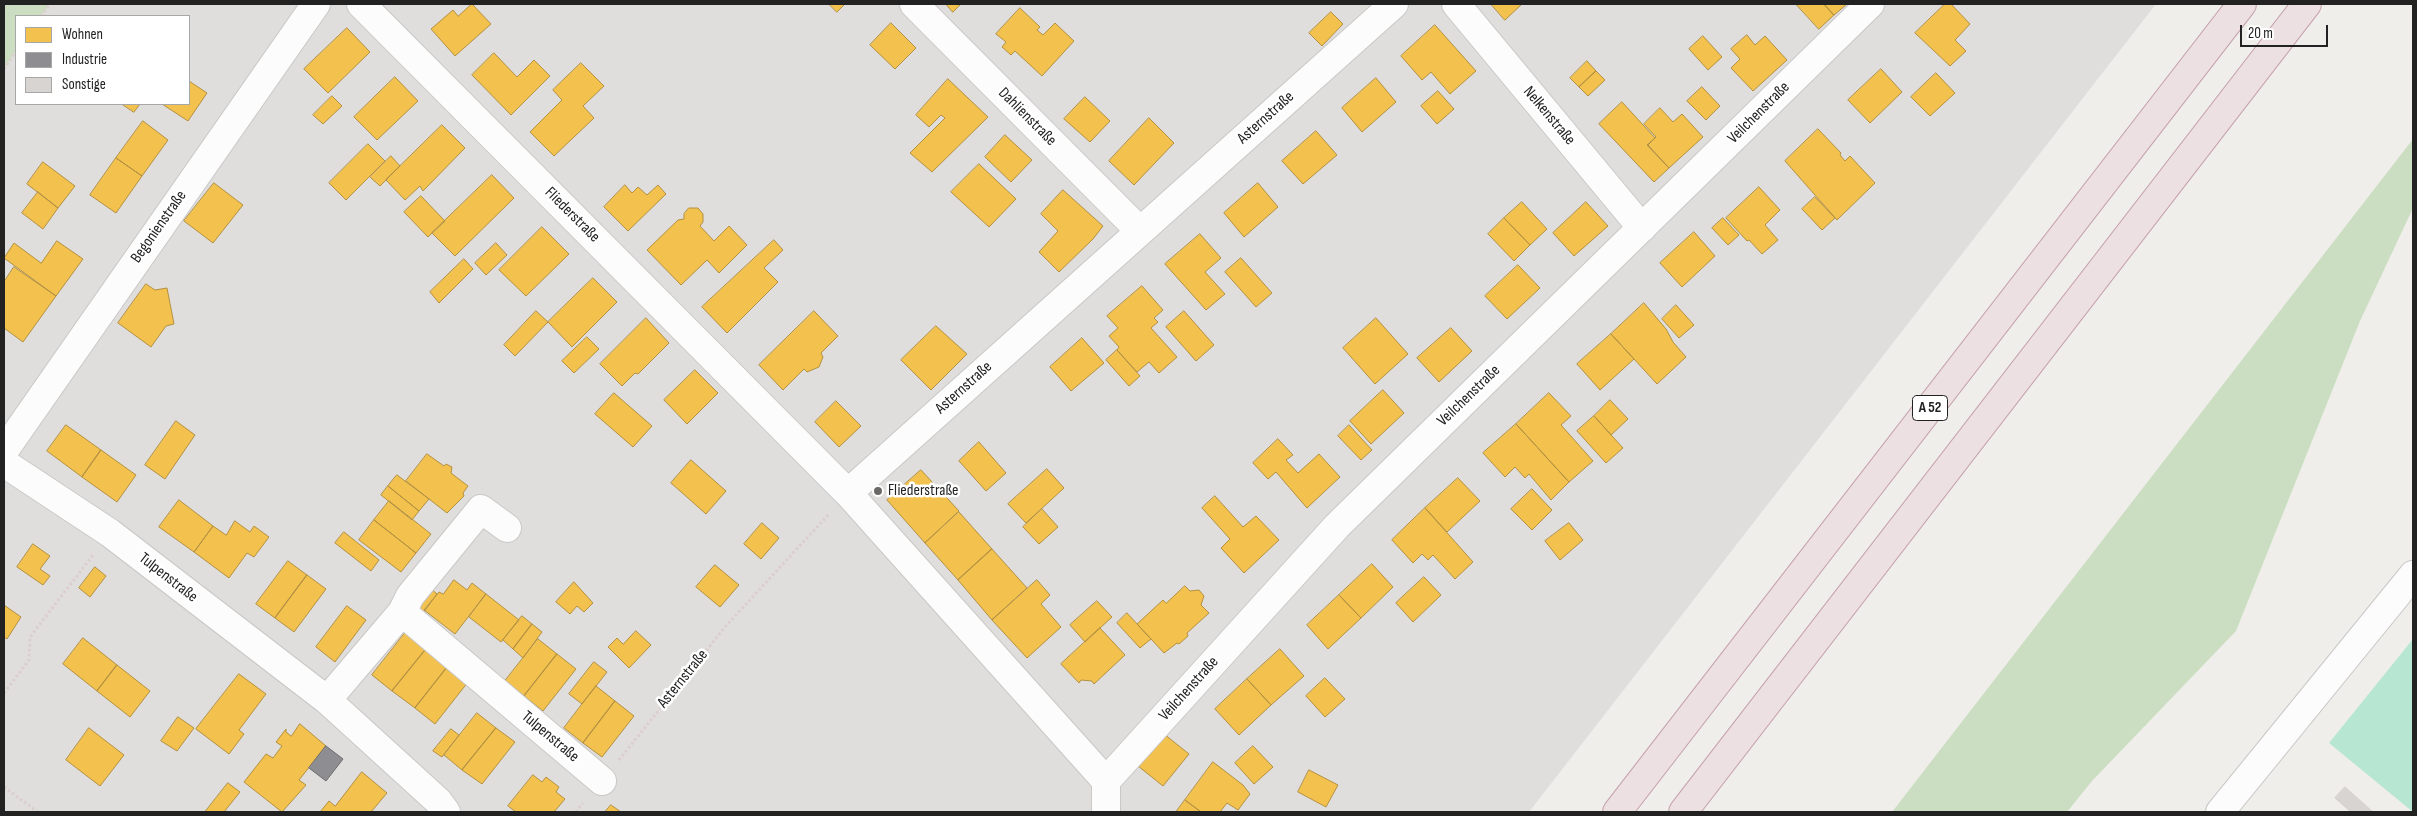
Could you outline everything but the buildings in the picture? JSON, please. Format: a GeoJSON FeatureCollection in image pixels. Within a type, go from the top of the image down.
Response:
{"type":"FeatureCollection","features":[{"type":"Feature","properties":{"kind":"highway","name":"A 52"},"geometry":{"type":"LineString","coordinates":[[1617,812],[2242,4]]}},
{"type":"Feature","properties":{"kind":"highway"},"geometry":{"type":"LineString","coordinates":[[1683,812],[2307,4]]}},
{"type":"Feature","properties":{"kind":"street","name":"Begonienstraße"},"geometry":{"type":"LineString","coordinates":[[4,450],[316,4]]}},
{"type":"Feature","properties":{"kind":"street","name":"Fliederstraße"},"geometry":{"type":"LineString","coordinates":[[362,4],[848,493],[1106,782]]}},
{"type":"Feature","properties":{"kind":"street","name":"Dahlienstraße"},"geometry":{"type":"LineString","coordinates":[[914,4],[1140,230]]}},
{"type":"Feature","properties":{"kind":"street","name":"Asternstraße"},"geometry":{"type":"LineString","coordinates":[[848,493],[1394,4]]}},
{"type":"Feature","properties":{"kind":"street","name":"Nelkenstraße"},"geometry":{"type":"LineString","coordinates":[[1456,4],[1642,228]]}},
{"type":"Feature","properties":{"kind":"street","name":"Veilchenstraße"},"geometry":{"type":"LineString","coordinates":[[1106,782],[1337,526],[1870,4]]}},
{"type":"Feature","properties":{"kind":"street","name":"Tulpenstraße"},"geometry":{"type":"LineString","coordinates":[[4,463],[110,533],[327,700],[438,801],[446,812]]}},
{"type":"Feature","properties":{"kind":"street"},"geometry":{"type":"LineString","coordinates":[[327,700],[402,612],[410,596],[481,509],[507,528]]}},
{"type":"Feature","properties":{"kind":"street"},"geometry":{"type":"LineString","coordinates":[[2220,812],[2413,575]]}},
{"type":"Feature","properties":{"kind":"street","name":"Tulpenstraße"},"geometry":{"type":"LineString","coordinates":[[402,612],[602,781]]}},
{"type":"Feature","properties":{"kind":"street"},"geometry":{"type":"LineString","coordinates":[[1106,782],[1106,812]]}},
{"type":"Feature","properties":{"kind":"path"},"geometry":{"type":"LineString","coordinates":[[42,15],[50,4]]}},
{"type":"Feature","properties":{"kind":"path"},"geometry":{"type":"LineString","coordinates":[[4,69],[15,52]]}},
{"type":"Feature","properties":{"kind":"path","name":"Asternstraße"},"geometry":{"type":"LineString","coordinates":[[576,812],[725,627],[848,493]]}},
{"type":"Feature","properties":{"kind":"path"},"geometry":{"type":"LineString","coordinates":[[4,693],[29,660],[30,637],[110,533]]}},
{"type":"Feature","properties":{"kind":"path"},"geometry":{"type":"LineString","coordinates":[[4,787],[38,812]]}},
{"type":"Feature","properties":{"kind":"shaded area"},"geometry":{"type":"Polygon","coordinates":[[[50,4],[2156,4],[1529,812],[4,812],[4,69],[15,52],[15,105],[190,105],[190,15],[42,15],[50,4]]]}},
{"type":"Feature","properties":{"kind":"green space"},"geometry":{"type":"Polygon","coordinates":[[[4,4],[50,4],[42,15],[15,15],[15,52],[4,69],[4,4]]]}},
{"type":"Feature","properties":{"kind":"green space"},"geometry":{"type":"Polygon","coordinates":[[[2413,139],[2413,208],[2360,321],[2236,631],[2092,781],[2067,812],[1892,812],[2413,139]]]}},
{"type":"Feature","properties":{"kind":"green space"},"geometry":{"type":"Polygon","coordinates":[[[2413,639],[2413,812],[2329,743],[2413,639]]]}},
{"type":"Feature","properties":{"kind":"place","name":"Fliederstraße"},"geometry":{"type":"Point","coordinates":[878,491]}}]}
